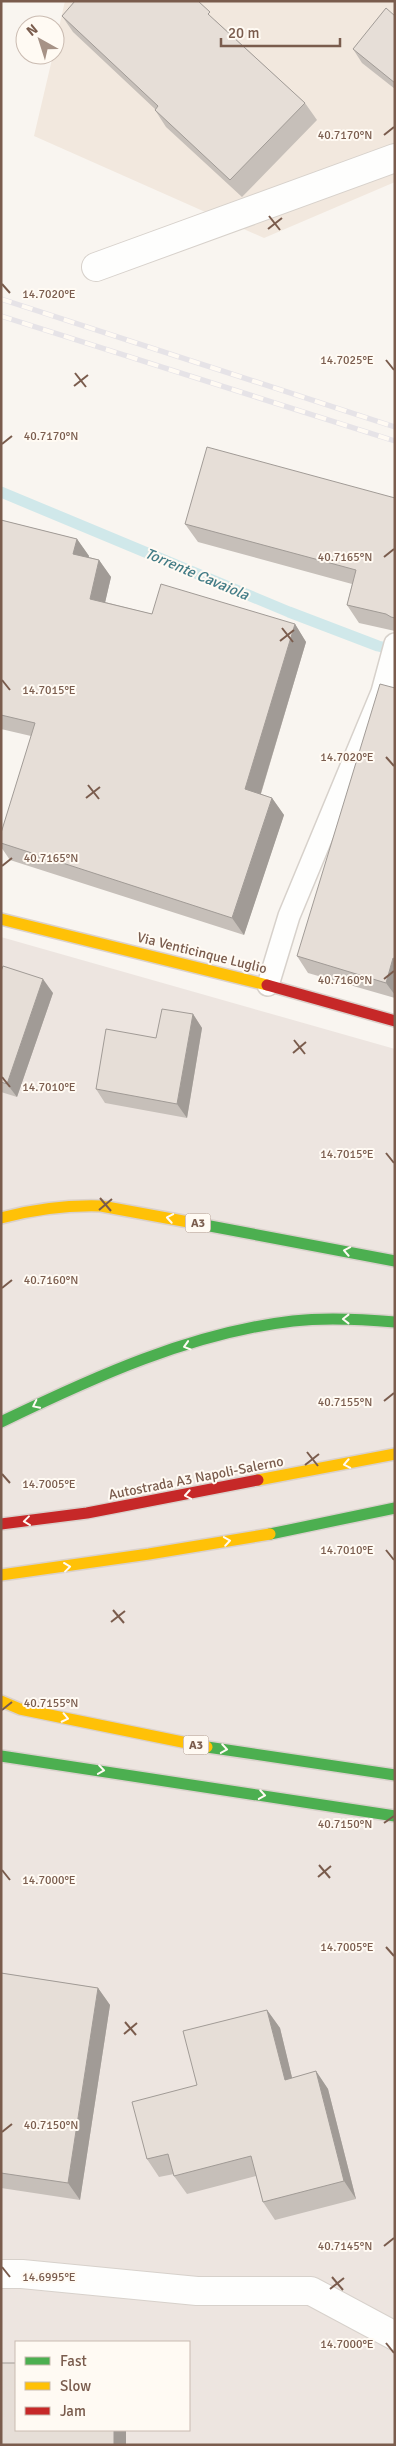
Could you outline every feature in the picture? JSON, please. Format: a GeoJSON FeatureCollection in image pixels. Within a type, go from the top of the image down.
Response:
{"type":"FeatureCollection","features":[{"type":"Feature","properties":{"kind":"main road","name":"Via Venticinque Luglio"},"geometry":{"type":"LineString","coordinates":[[1,919],[268,985],[395,1021]]}},
{"type":"Feature","properties":{"kind":"main road","name":"A3"},"geometry":{"type":"LineString","coordinates":[[1,1218],[34,1209],[63,1204],[101,1206],[395,1261]]}},
{"type":"Feature","properties":{"kind":"main road"},"geometry":{"type":"LineString","coordinates":[[1,1422],[135,1362],[223,1335],[303,1319],[376,1319],[395,1322]]}},
{"type":"Feature","properties":{"kind":"main road","name":"Autostrada A3 Napoli-Salerno"},"geometry":{"type":"LineString","coordinates":[[1,1524],[96,1512],[395,1454]]}},
{"type":"Feature","properties":{"kind":"main road"},"geometry":{"type":"LineString","coordinates":[[1,1575],[97,1563],[241,1539],[395,1508]]}},
{"type":"Feature","properties":{"kind":"main road","name":"A3"},"geometry":{"type":"LineString","coordinates":[[1,1701],[20,1709],[181,1743],[395,1775]]}},
{"type":"Feature","properties":{"kind":"main road"},"geometry":{"type":"LineString","coordinates":[[1,1756],[395,1816]]}},
{"type":"Feature","properties":{"kind":"street"},"geometry":{"type":"LineString","coordinates":[[96,267],[395,158]]}},
{"type":"Feature","properties":{"kind":"street"},"geometry":{"type":"LineString","coordinates":[[1,2274],[22,2274],[197,2291],[311,2291],[395,2336]]}},
{"type":"Feature","properties":{"kind":"lane"},"geometry":{"type":"LineString","coordinates":[[268,985],[289,916],[382,692],[395,644]]}},
{"type":"Feature","properties":{"kind":"shaded area"},"geometry":{"type":"Polygon","coordinates":[[[65,1],[395,1],[395,182],[264,238],[34,136],[51,65],[65,65],[65,15],[62,15],[65,1]]]}},
{"type":"Feature","properties":{"kind":"shaded area"},"geometry":{"type":"Polygon","coordinates":[[[1,937],[395,1049],[395,2445],[1,2445],[1,937]]]}},
{"type":"Feature","properties":{"kind":"building"},"geometry":{"type":"Polygon","coordinates":[[[75,1],[198,1],[210,12],[208,14],[305,103],[230,180],[155,110],[158,106],[63,15],[75,1]]]}},
{"type":"Feature","properties":{"kind":"building"},"geometry":{"type":"Polygon","coordinates":[[[386,8],[395,16],[395,83],[353,49],[386,8]]]}},
{"type":"Feature","properties":{"kind":"building"},"geometry":{"type":"Polygon","coordinates":[[[207,447],[395,498],[395,618],[386,614],[347,605],[356,570],[185,524],[207,447]]]}},
{"type":"Feature","properties":{"kind":"building"},"geometry":{"type":"Polygon","coordinates":[[[1,520],[77,539],[73,554],[99,560],[90,599],[152,614],[161,584],[295,624],[245,789],[272,798],[232,918],[1,843],[1,833],[35,723],[1,715],[1,520]]]}},
{"type":"Feature","properties":{"kind":"building"},"geometry":{"type":"Polygon","coordinates":[[[380,684],[395,688],[395,959],[393,958],[386,983],[297,956],[380,684]]]}},
{"type":"Feature","properties":{"kind":"building"},"geometry":{"type":"Polygon","coordinates":[[[3,966],[43,979],[7,1084],[1,1082],[1,971],[3,966]]]}},
{"type":"Feature","properties":{"kind":"building"},"geometry":{"type":"Polygon","coordinates":[[[162,1009],[193,1014],[177,1104],[96,1089],[106,1029],[156,1038],[162,1009]]]}},
{"type":"Feature","properties":{"kind":"building"},"geometry":{"type":"Polygon","coordinates":[[[1,1973],[98,1988],[68,2183],[1,2173],[1,1973]]]}},
{"type":"Feature","properties":{"kind":"building"},"geometry":{"type":"Polygon","coordinates":[[[267,2010],[285,2080],[316,2071],[344,2181],[263,2202],[251,2156],[174,2176],[168,2154],[147,2159],[132,2102],[197,2085],[183,2031],[267,2010]]]}},
{"type":"Feature","properties":{"kind":"building"},"geometry":{"type":"Polygon","coordinates":[[[1,2363],[15,2363],[15,2431],[114,2431],[114,2445],[1,2445],[1,2363]]]}},
{"type":"Feature","properties":{"kind":"waterway","name":"Torrente Cavaiola"},"geometry":{"type":"LineString","coordinates":[[1,492],[289,612],[378,646],[395,650]]}},
{"type":"Feature","properties":{"kind":"railway"},"geometry":{"type":"LineString","coordinates":[[1,299],[395,427]]}},
{"type":"Feature","properties":{"kind":"railway"},"geometry":{"type":"LineString","coordinates":[[1,316],[395,441]]}},
{"type":"Feature","properties":{"kind":"traffic: fast"},"geometry":{"type":"LineString","coordinates":[[194,1223],[395,1261]]}},
{"type":"Feature","properties":{"kind":"traffic: fast"},"geometry":{"type":"LineString","coordinates":[[1,1422],[107,1373],[180,1346],[217,1336],[255,1327],[318,1319],[395,1322]]}},
{"type":"Feature","properties":{"kind":"traffic: fast"},"geometry":{"type":"LineString","coordinates":[[270,1534],[395,1508]]}},
{"type":"Feature","properties":{"kind":"traffic: fast"},"geometry":{"type":"LineString","coordinates":[[207,1747],[395,1775]]}},
{"type":"Feature","properties":{"kind":"traffic: fast"},"geometry":{"type":"LineString","coordinates":[[1,1756],[395,1816]]}},
{"type":"Feature","properties":{"kind":"traffic: slow"},"geometry":{"type":"LineString","coordinates":[[1,919],[267,985]]}},
{"type":"Feature","properties":{"kind":"traffic: slow"},"geometry":{"type":"LineString","coordinates":[[1,1218],[51,1208],[101,1206],[194,1223]]}},
{"type":"Feature","properties":{"kind":"traffic: slow"},"geometry":{"type":"LineString","coordinates":[[258,1480],[395,1454]]}},
{"type":"Feature","properties":{"kind":"traffic: slow"},"geometry":{"type":"LineString","coordinates":[[1,1575],[149,1554],[270,1534]]}},
{"type":"Feature","properties":{"kind":"traffic: slow"},"geometry":{"type":"LineString","coordinates":[[1,1701],[20,1709],[207,1747]]}},
{"type":"Feature","properties":{"kind":"traffic: jam"},"geometry":{"type":"LineString","coordinates":[[267,985],[395,1021]]}},
{"type":"Feature","properties":{"kind":"traffic: jam"},"geometry":{"type":"LineString","coordinates":[[1,1524],[87,1513],[258,1480]]}}]}
